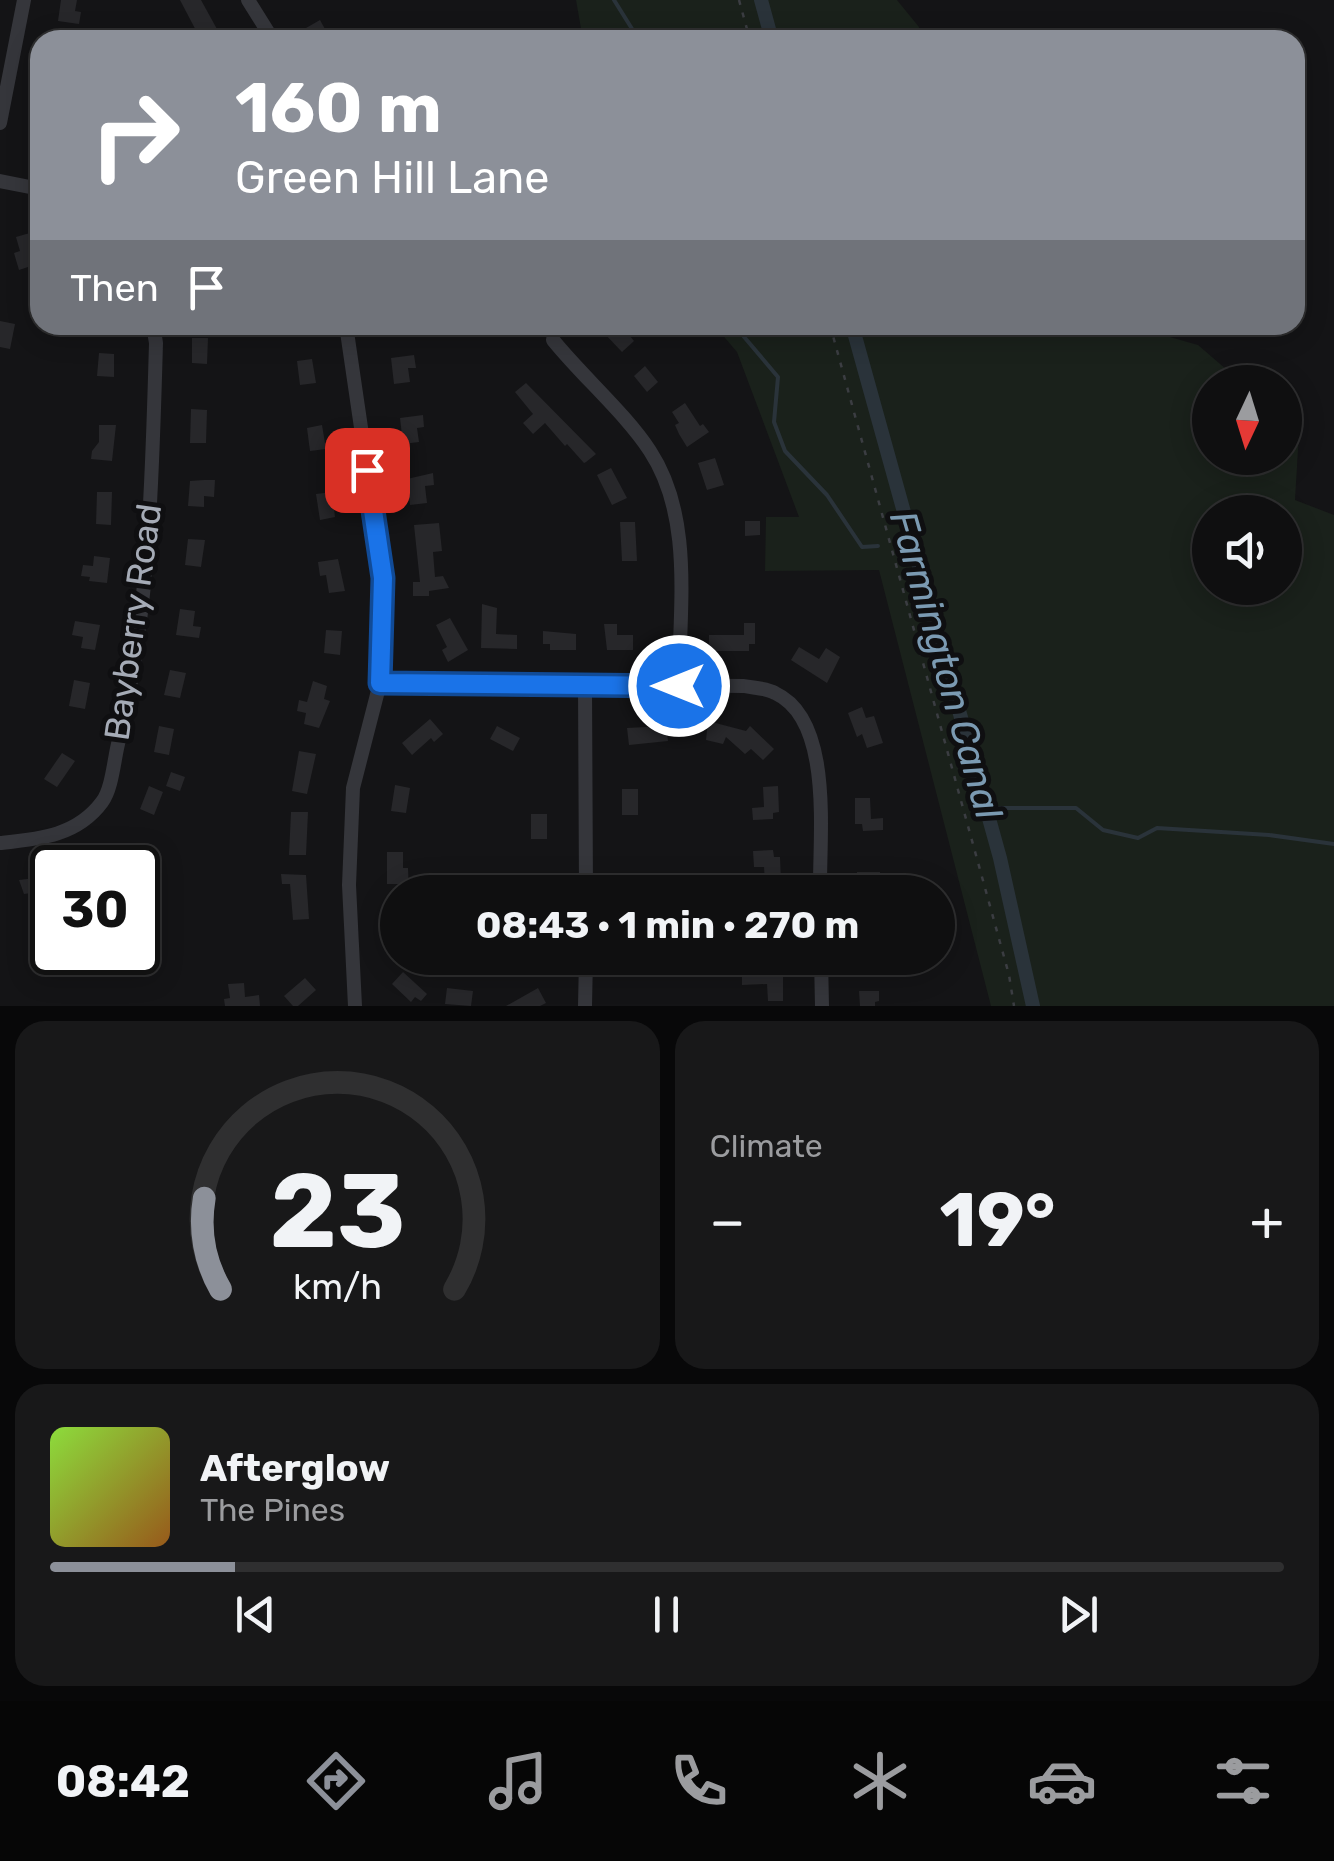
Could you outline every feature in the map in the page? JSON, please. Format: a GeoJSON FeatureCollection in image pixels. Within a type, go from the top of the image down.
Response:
{"type":"FeatureCollection","features":[{"type":"Feature","properties":{"kind":"street"},"geometry":{"type":"LineString","coordinates":[[0,123],[24,0]]}},
{"type":"Feature","properties":{"kind":"street"},"geometry":{"type":"LineString","coordinates":[[248,0],[267,30]]}},
{"type":"Feature","properties":{"kind":"street"},"geometry":{"type":"LineString","coordinates":[[0,181],[30,187]]}},
{"type":"Feature","properties":{"kind":"street","name":"Bayberry Road"},"geometry":{"type":"LineString","coordinates":[[0,842],[51,838],[78,824],[104,800],[124,720],[141,621],[151,518],[155,335]]}},
{"type":"Feature","properties":{"kind":"street"},"geometry":{"type":"LineString","coordinates":[[347,335],[383,578],[380,683],[354,788],[349,884],[356,1006]]}},
{"type":"Feature","properties":{"kind":"street"},"geometry":{"type":"LineString","coordinates":[[554,340],[649,450],[672,496],[680,546],[679,686]]}},
{"type":"Feature","properties":{"kind":"street"},"geometry":{"type":"LineString","coordinates":[[380,683],[744,686],[775,692],[800,712],[812,735],[818,764],[820,875]]}},
{"type":"Feature","properties":{"kind":"street"},"geometry":{"type":"LineString","coordinates":[[585,686],[586,875]]}},
{"type":"Feature","properties":{"kind":"street"},"geometry":{"type":"LineString","coordinates":[[584,1006],[585,975]]}},
{"type":"Feature","properties":{"kind":"street"},"geometry":{"type":"LineString","coordinates":[[821,975],[822,1006]]}},
{"type":"Feature","properties":{"kind":"path"},"geometry":{"type":"LineString","coordinates":[[739,0],[747,30]]}},
{"type":"Feature","properties":{"kind":"path"},"geometry":{"type":"LineString","coordinates":[[833,335],[999,938],[1014,1006]]}},
{"type":"Feature","properties":{"kind":"shaded area"},"geometry":{"type":"Polygon","coordinates":[[[576,0],[897,0],[919,27],[919,30],[581,30],[576,0]]]}},
{"type":"Feature","properties":{"kind":"shaded area"},"geometry":{"type":"Polygon","coordinates":[[[723,335],[1163,335],[1198,345],[1221,365],[1192,365],[1192,475],[1296,475],[1295,495],[1192,495],[1192,605],[1302,605],[1302,503],[1334,515],[1334,1006],[991,1006],[879,570],[765,571],[766,517],[799,517],[737,352],[723,335]]]}},
{"type":"Feature","properties":{"kind":"building"},"geometry":{"type":"Polygon","coordinates":[[[61,0],[77,0],[79,24],[58,21],[61,0]]]}},
{"type":"Feature","properties":{"kind":"building"},"geometry":{"type":"Polygon","coordinates":[[[180,0],[201,0],[218,30],[196,30],[180,0]]]}},
{"type":"Feature","properties":{"kind":"building"},"geometry":{"type":"Polygon","coordinates":[[[320,20],[326,30],[307,30],[320,20]]]}},
{"type":"Feature","properties":{"kind":"building"},"geometry":{"type":"Polygon","coordinates":[[[30,233],[30,266],[19,270],[14,253],[20,251],[16,237],[30,233]]]}},
{"type":"Feature","properties":{"kind":"building"},"geometry":{"type":"Polygon","coordinates":[[[0,321],[15,324],[10,349],[0,347],[0,321]]]}},
{"type":"Feature","properties":{"kind":"building"},"geometry":{"type":"Polygon","coordinates":[[[606,335],[629,335],[634,341],[622,352],[606,335]]]}},
{"type":"Feature","properties":{"kind":"building"},"geometry":{"type":"Polygon","coordinates":[[[192,338],[208,338],[207,364],[192,363],[192,338]]]}},
{"type":"Feature","properties":{"kind":"building"},"geometry":{"type":"Polygon","coordinates":[[[99,353],[114,354],[114,377],[97,376],[99,353]]]}},
{"type":"Feature","properties":{"kind":"building"},"geometry":{"type":"Polygon","coordinates":[[[414,355],[416,368],[408,368],[410,382],[394,384],[391,358],[414,355]]]}},
{"type":"Feature","properties":{"kind":"building"},"geometry":{"type":"Polygon","coordinates":[[[312,359],[316,383],[300,385],[297,361],[312,359]]]}},
{"type":"Feature","properties":{"kind":"building"},"geometry":{"type":"Polygon","coordinates":[[[645,366],[658,382],[647,392],[634,376],[645,366]]]}},
{"type":"Feature","properties":{"kind":"building"},"geometry":{"type":"Polygon","coordinates":[[[526,383],[596,454],[584,463],[545,423],[533,434],[523,423],[533,414],[515,392],[526,383]]]}},
{"type":"Feature","properties":{"kind":"building"},"geometry":{"type":"Polygon","coordinates":[[[685,403],[700,426],[703,424],[709,432],[687,447],[672,412],[685,403]]]}},
{"type":"Feature","properties":{"kind":"building"},"geometry":{"type":"Polygon","coordinates":[[[191,409],[207,410],[206,443],[190,443],[191,409]]]}},
{"type":"Feature","properties":{"kind":"building"},"geometry":{"type":"Polygon","coordinates":[[[423,415],[424,427],[417,428],[419,442],[403,444],[400,418],[423,415]]]}},
{"type":"Feature","properties":{"kind":"building"},"geometry":{"type":"Polygon","coordinates":[[[99,425],[116,425],[112,461],[91,459],[99,442],[99,425]]]}},
{"type":"Feature","properties":{"kind":"building"},"geometry":{"type":"Polygon","coordinates":[[[322,425],[326,449],[310,451],[307,428],[322,425]]]}},
{"type":"Feature","properties":{"kind":"building"},"geometry":{"type":"Polygon","coordinates":[[[715,458],[724,485],[707,490],[698,463],[715,458]]]}},
{"type":"Feature","properties":{"kind":"building"},"geometry":{"type":"Polygon","coordinates":[[[611,468],[627,498],[612,505],[597,475],[611,468]]]}},
{"type":"Feature","properties":{"kind":"building"},"geometry":{"type":"Polygon","coordinates":[[[433,473],[434,485],[425,486],[427,503],[410,505],[407,479],[433,473]]]}},
{"type":"Feature","properties":{"kind":"building"},"geometry":{"type":"Polygon","coordinates":[[[215,480],[214,497],[204,496],[204,507],[188,506],[190,481],[215,480]]]}},
{"type":"Feature","properties":{"kind":"building"},"geometry":{"type":"Polygon","coordinates":[[[97,492],[112,492],[111,525],[96,524],[97,492]]]}},
{"type":"Feature","properties":{"kind":"building"},"geometry":{"type":"Polygon","coordinates":[[[332,492],[335,517],[320,520],[316,494],[332,492]]]}},
{"type":"Feature","properties":{"kind":"building"},"geometry":{"type":"Polygon","coordinates":[[[745,521],[760,521],[760,535],[745,536],[745,521]]]}},
{"type":"Feature","properties":{"kind":"building"},"geometry":{"type":"Polygon","coordinates":[[[620,522],[635,522],[637,561],[622,561],[620,522]]]}},
{"type":"Feature","properties":{"kind":"building"},"geometry":{"type":"Polygon","coordinates":[[[439,523],[442,551],[433,552],[435,577],[443,576],[449,588],[429,591],[429,596],[413,596],[413,582],[420,582],[414,525],[439,523]]]}},
{"type":"Feature","properties":{"kind":"building"},"geometry":{"type":"Polygon","coordinates":[[[188,539],[205,540],[201,567],[185,565],[188,539]]]}},
{"type":"Feature","properties":{"kind":"building"},"geometry":{"type":"Polygon","coordinates":[[[94,556],[110,558],[107,583],[81,576],[83,565],[93,566],[94,556]]]}},
{"type":"Feature","properties":{"kind":"building"},"geometry":{"type":"Polygon","coordinates":[[[338,559],[345,591],[329,593],[326,575],[320,576],[318,562],[338,559]]]}},
{"type":"Feature","properties":{"kind":"building"},"geometry":{"type":"Polygon","coordinates":[[[482,604],[497,608],[496,634],[517,635],[517,649],[481,648],[482,604]]]}},
{"type":"Feature","properties":{"kind":"building"},"geometry":{"type":"Polygon","coordinates":[[[180,609],[195,611],[193,626],[201,627],[199,638],[176,635],[180,609]]]}},
{"type":"Feature","properties":{"kind":"building"},"geometry":{"type":"Polygon","coordinates":[[[450,618],[468,650],[448,662],[442,650],[447,647],[436,625],[450,618]]]}},
{"type":"Feature","properties":{"kind":"building"},"geometry":{"type":"Polygon","coordinates":[[[75,621],[100,625],[95,650],[81,648],[83,637],[72,635],[75,621]]]}},
{"type":"Feature","properties":{"kind":"building"},"geometry":{"type":"Polygon","coordinates":[[[744,623],[755,623],[755,644],[749,644],[749,651],[709,651],[709,635],[744,635],[744,623]]]}},
{"type":"Feature","properties":{"kind":"building"},"geometry":{"type":"Polygon","coordinates":[[[604,624],[617,624],[617,635],[633,635],[633,650],[607,650],[604,624]]]}},
{"type":"Feature","properties":{"kind":"building"},"geometry":{"type":"Polygon","coordinates":[[[326,630],[342,631],[340,655],[324,653],[326,630]]]}},
{"type":"Feature","properties":{"kind":"building"},"geometry":{"type":"Polygon","coordinates":[[[543,631],[576,634],[576,650],[550,650],[550,644],[543,644],[543,631]]]}},
{"type":"Feature","properties":{"kind":"building"},"geometry":{"type":"Polygon","coordinates":[[[799,647],[819,659],[826,648],[840,657],[827,683],[791,660],[799,647]]]}},
{"type":"Feature","properties":{"kind":"building"},"geometry":{"type":"Polygon","coordinates":[[[170,670],[186,673],[180,698],[164,695],[170,670]]]}},
{"type":"Feature","properties":{"kind":"building"},"geometry":{"type":"Polygon","coordinates":[[[74,680],[90,683],[85,709],[69,706],[74,680]]]}},
{"type":"Feature","properties":{"kind":"building"},"geometry":{"type":"Polygon","coordinates":[[[313,681],[327,686],[324,699],[330,701],[319,728],[304,724],[306,713],[297,711],[299,700],[307,702],[313,681]]]}},
{"type":"Feature","properties":{"kind":"building"},"geometry":{"type":"Polygon","coordinates":[[[862,707],[866,718],[874,716],[883,743],[867,748],[862,734],[857,737],[848,713],[862,707]]]}},
{"type":"Feature","properties":{"kind":"building"},"geometry":{"type":"Polygon","coordinates":[[[430,719],[443,734],[434,742],[431,738],[412,755],[402,743],[430,719]]]}},
{"type":"Feature","properties":{"kind":"building"},"geometry":{"type":"Polygon","coordinates":[[[708,721],[746,731],[750,726],[774,749],[763,760],[751,749],[745,754],[726,737],[723,744],[706,740],[708,721]]]}},
{"type":"Feature","properties":{"kind":"building"},"geometry":{"type":"Polygon","coordinates":[[[159,726],[174,729],[169,755],[154,752],[159,726]]]}},
{"type":"Feature","properties":{"kind":"building"},"geometry":{"type":"Polygon","coordinates":[[[497,726],[520,738],[513,751],[490,739],[497,726]]]}},
{"type":"Feature","properties":{"kind":"building"},"geometry":{"type":"Polygon","coordinates":[[[666,726],[668,741],[629,745],[627,728],[666,726]]]}},
{"type":"Feature","properties":{"kind":"building"},"geometry":{"type":"Polygon","coordinates":[[[299,751],[316,754],[307,794],[292,791],[299,751]]]}},
{"type":"Feature","properties":{"kind":"building"},"geometry":{"type":"Polygon","coordinates":[[[62,753],[75,761],[57,787],[44,779],[62,753]]]}},
{"type":"Feature","properties":{"kind":"building"},"geometry":{"type":"Polygon","coordinates":[[[171,772],[185,777],[180,791],[166,786],[171,772]]]}},
{"type":"Feature","properties":{"kind":"building"},"geometry":{"type":"Polygon","coordinates":[[[395,785],[410,788],[406,813],[391,811],[395,785]]]}},
{"type":"Feature","properties":{"kind":"building"},"geometry":{"type":"Polygon","coordinates":[[[149,786],[163,792],[154,815],[140,809],[149,786]]]}},
{"type":"Feature","properties":{"kind":"building"},"geometry":{"type":"Polygon","coordinates":[[[778,786],[779,812],[773,813],[773,819],[753,820],[752,808],[764,807],[763,787],[778,786]]]}},
{"type":"Feature","properties":{"kind":"building"},"geometry":{"type":"Polygon","coordinates":[[[622,789],[638,789],[638,815],[622,815],[622,789]]]}},
{"type":"Feature","properties":{"kind":"building"},"geometry":{"type":"Polygon","coordinates":[[[855,798],[870,798],[871,819],[883,818],[883,830],[863,831],[862,824],[855,824],[855,798]]]}},
{"type":"Feature","properties":{"kind":"building"},"geometry":{"type":"Polygon","coordinates":[[[291,812],[308,812],[306,855],[289,855],[291,812]]]}},
{"type":"Feature","properties":{"kind":"building"},"geometry":{"type":"Polygon","coordinates":[[[531,814],[547,814],[547,839],[531,839],[531,814]]]}},
{"type":"Feature","properties":{"kind":"building"},"geometry":{"type":"Polygon","coordinates":[[[773,850],[774,857],[780,857],[781,875],[764,875],[764,867],[754,867],[753,851],[773,850]]]}},
{"type":"Feature","properties":{"kind":"building"},"geometry":{"type":"Polygon","coordinates":[[[387,852],[403,852],[403,868],[408,868],[408,875],[387,875],[387,852]]]}},
{"type":"Feature","properties":{"kind":"building"},"geometry":{"type":"Polygon","coordinates":[[[857,872],[880,872],[880,875],[857,872]]]}},
{"type":"Feature","properties":{"kind":"building"},"geometry":{"type":"Polygon","coordinates":[[[281,874],[306,875],[309,919],[293,920],[290,884],[282,884],[281,874]]]}},
{"type":"Feature","properties":{"kind":"building"},"geometry":{"type":"Polygon","coordinates":[[[30,879],[30,893],[24,894],[19,880],[30,879]]]}},
{"type":"Feature","properties":{"kind":"building"},"geometry":{"type":"Polygon","coordinates":[[[400,975],[406,975],[427,994],[421,1001],[415,997],[411,1002],[392,984],[400,975]]]}},
{"type":"Feature","properties":{"kind":"building"},"geometry":{"type":"Polygon","coordinates":[[[742,975],[783,976],[783,1001],[768,1001],[767,984],[742,985],[742,975]]]}},
{"type":"Feature","properties":{"kind":"building"},"geometry":{"type":"Polygon","coordinates":[[[305,978],[316,990],[293,1006],[284,996],[305,978]]]}},
{"type":"Feature","properties":{"kind":"building"},"geometry":{"type":"Polygon","coordinates":[[[244,983],[245,997],[259,995],[260,1006],[225,1006],[224,999],[230,998],[228,984],[244,983]]]}},
{"type":"Feature","properties":{"kind":"building"},"geometry":{"type":"Polygon","coordinates":[[[447,988],[473,991],[471,1006],[445,1004],[447,988]]]}},
{"type":"Feature","properties":{"kind":"building"},"geometry":{"type":"Polygon","coordinates":[[[538,988],[546,1003],[506,1006],[538,988]]]}},
{"type":"Feature","properties":{"kind":"building"},"geometry":{"type":"Polygon","coordinates":[[[859,991],[879,991],[879,1001],[875,1006],[860,1006],[859,991]]]}},
{"type":"Feature","properties":{"kind":"waterway"},"geometry":{"type":"LineString","coordinates":[[614,0],[633,30]]}},
{"type":"Feature","properties":{"kind":"waterway","name":"Farmington Canal"},"geometry":{"type":"LineString","coordinates":[[761,0],[769,30]]}},
{"type":"Feature","properties":{"kind":"waterway"},"geometry":{"type":"LineString","coordinates":[[742,335],[778,377],[774,422],[785,451],[827,495],[862,547],[878,546]]}},
{"type":"Feature","properties":{"kind":"waterway","name":"Farmington Canal"},"geometry":{"type":"LineString","coordinates":[[855,335],[1000,858],[1033,1006]]}},
{"type":"Feature","properties":{"kind":"waterway"},"geometry":{"type":"LineString","coordinates":[[904,546],[916,555]]}},
{"type":"Feature","properties":{"kind":"waterway"},"geometry":{"type":"LineString","coordinates":[[986,808],[1076,808],[1103,830],[1138,838],[1157,828],[1269,835],[1334,844]]}},
{"type":"Feature","properties":{"kind":"route"},"geometry":{"type":"LineString","coordinates":[[367,470],[383,578],[380,683],[679,686]]}}]}
